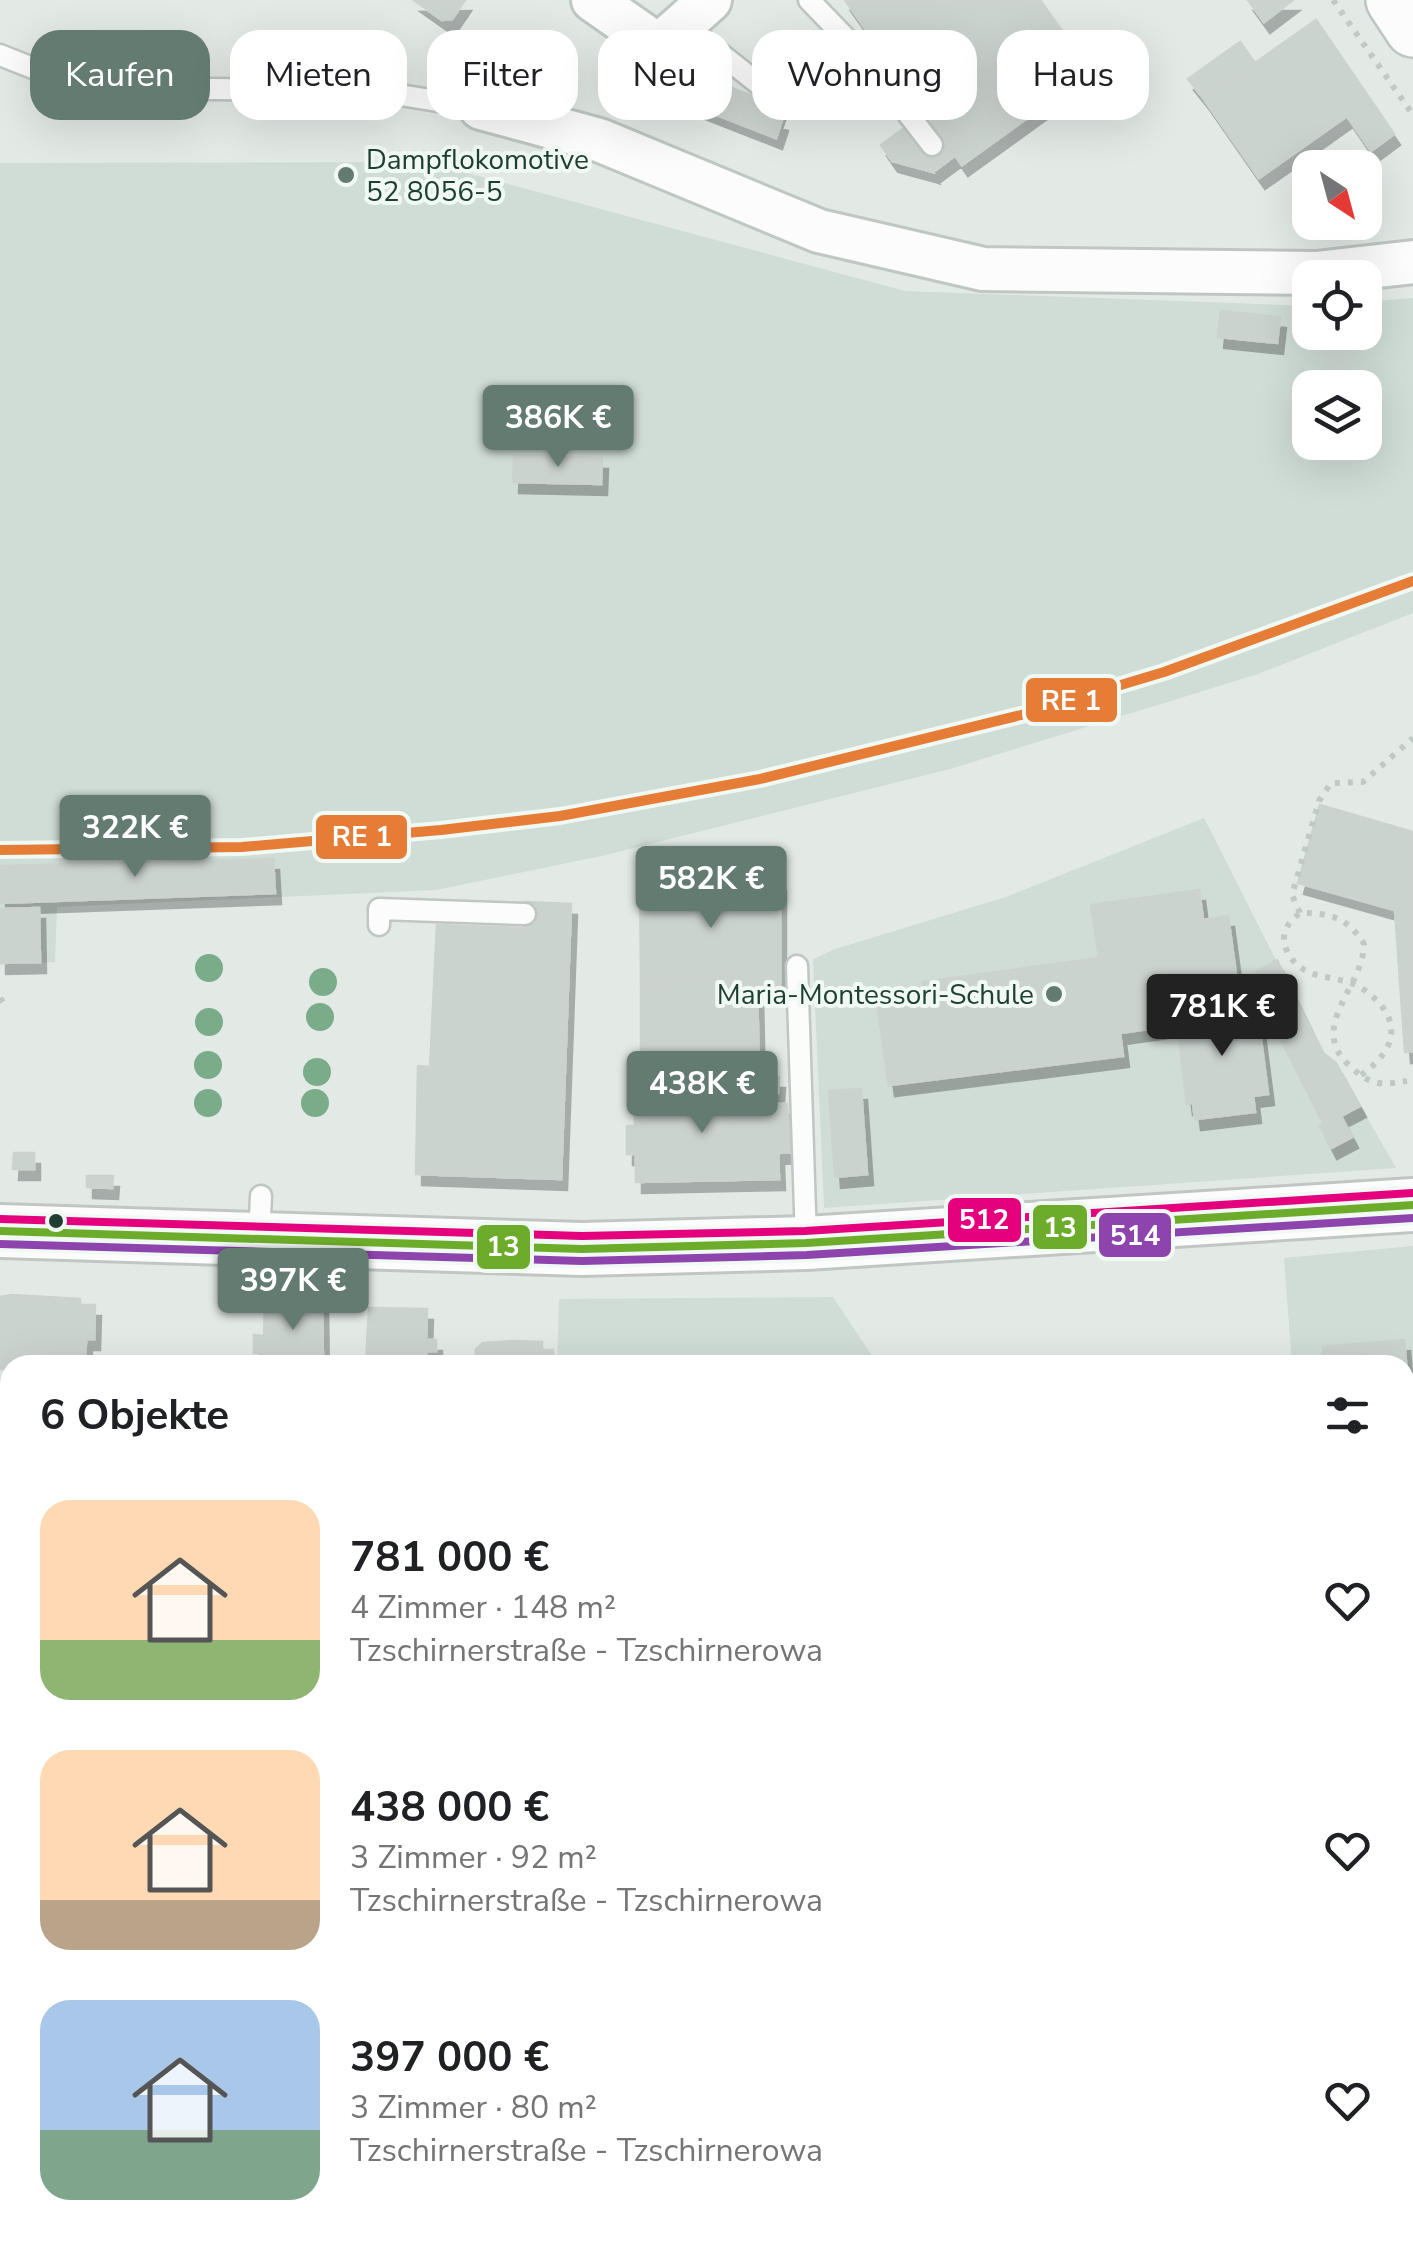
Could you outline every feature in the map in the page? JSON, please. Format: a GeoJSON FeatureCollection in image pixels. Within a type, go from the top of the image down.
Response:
{"type":"FeatureCollection","features":[{"type":"Feature","properties":{"kind":"main road"},"geometry":{"type":"LineString","coordinates":[[1394,0],[1413,29]]}},
{"type":"Feature","properties":{"kind":"street"},"geometry":{"type":"LineString","coordinates":[[593,0],[682,22]]}},
{"type":"Feature","properties":{"kind":"street"},"geometry":{"type":"LineString","coordinates":[[525,120],[599,140],[819,232],[983,268],[1316,274],[1413,262]]}},
{"type":"Feature","properties":{"kind":"street"},"geometry":{"type":"LineString","coordinates":[[0,1230],[260,1218],[582,1249],[806,1243],[1413,1204]]}},
{"type":"Feature","properties":{"kind":"lane"},"geometry":{"type":"LineString","coordinates":[[809,0],[864,57],[932,146]]}},
{"type":"Feature","properties":{"kind":"lane"},"geometry":{"type":"LineString","coordinates":[[682,22],[752,78]]}},
{"type":"Feature","properties":{"kind":"lane"},"geometry":{"type":"LineString","coordinates":[[0,55],[63,80],[125,88],[375,91],[427,99]]}},
{"type":"Feature","properties":{"kind":"lane"},"geometry":{"type":"LineString","coordinates":[[379,925],[380,909],[525,914]]}},
{"type":"Feature","properties":{"kind":"lane"},"geometry":{"type":"LineString","coordinates":[[797,966],[806,1243]]}},
{"type":"Feature","properties":{"kind":"path"},"geometry":{"type":"LineString","coordinates":[[1300,913],[1292,894],[1319,801],[1331,782],[1362,782],[1413,738]]}},
{"type":"Feature","properties":{"kind":"path"},"geometry":{"type":"LineString","coordinates":[[1362,1075],[1387,1052],[1392,1036],[1382,1010],[1364,990],[1352,984],[1318,976],[1292,958],[1284,934],[1286,926],[1300,913],[1333,915],[1364,944],[1363,960],[1352,984],[1335,1019],[1333,1039],[1340,1056],[1362,1075],[1378,1085],[1407,1081]]}},
{"type":"Feature","properties":{"kind":"shaded area"},"geometry":{"type":"Polygon","coordinates":[[[426,162],[905,291],[1292,305],[1292,350],[1382,350],[1382,301],[1413,298],[1413,613],[1258,674],[950,769],[606,855],[436,890],[57,907],[55,962],[0,965],[0,163],[426,162]]]}},
{"type":"Feature","properties":{"kind":"shaded area","name":"Maria-Montessori-Schule"},"geometry":{"type":"Polygon","coordinates":[[[1204,818],[1323,1053],[1336,1063],[1396,1168],[824,1208],[813,959],[1006,897],[1204,818]]]}},
{"type":"Feature","properties":{"kind":"shaded area"},"geometry":{"type":"Polygon","coordinates":[[[1413,1246],[1413,1355],[1291,1355],[1284,1258],[1413,1246]]]}},
{"type":"Feature","properties":{"kind":"shaded area"},"geometry":{"type":"Polygon","coordinates":[[[833,1297],[871,1355],[557,1355],[559,1299],[833,1297]]]}},
{"type":"Feature","properties":{"kind":"building"},"geometry":{"type":"Polygon","coordinates":[[[465,0],[452,19],[442,20],[415,1],[465,0]]]}},
{"type":"Feature","properties":{"kind":"building"},"geometry":{"type":"Polygon","coordinates":[[[845,0],[1040,0],[1061,30],[997,30],[997,120],[1024,120],[962,165],[930,120],[977,120],[977,30],[866,30],[845,0]]]}},
{"type":"Feature","properties":{"kind":"building"},"geometry":{"type":"Polygon","coordinates":[[[1248,0],[1293,0],[1264,22],[1248,0]]]}},
{"type":"Feature","properties":{"kind":"building"},"geometry":{"type":"Polygon","coordinates":[[[1316,20],[1394,134],[1370,150],[1347,116],[1299,150],[1292,150],[1292,155],[1259,178],[1204,99],[1316,20]]]}},
{"type":"Feature","properties":{"kind":"building"},"geometry":{"type":"Polygon","coordinates":[[[1240,42],[1255,63],[1204,99],[1188,79],[1240,42]]]}},
{"type":"Feature","properties":{"kind":"building"},"geometry":{"type":"Polygon","coordinates":[[[732,88],[752,96],[752,120],[782,120],[776,138],[730,120],[732,88]]]}},
{"type":"Feature","properties":{"kind":"building"},"geometry":{"type":"Polygon","coordinates":[[[903,129],[933,172],[892,161],[881,145],[903,129]]]}},
{"type":"Feature","properties":{"kind":"building"},"geometry":{"type":"Polygon","coordinates":[[[943,137],[956,155],[933,172],[922,154],[943,137]]]}},
{"type":"Feature","properties":{"kind":"building"},"geometry":{"type":"Polygon","coordinates":[[[1221,311],[1280,317],[1277,343],[1218,337],[1221,311]]]}},
{"type":"Feature","properties":{"kind":"building"},"geometry":{"type":"Polygon","coordinates":[[[514,456],[602,458],[601,484],[513,482],[514,456]]]}},
{"type":"Feature","properties":{"kind":"building"},"geometry":{"type":"Polygon","coordinates":[[[1320,805],[1413,832],[1413,1051],[1405,1052],[1395,910],[1298,883],[1320,805]]]}},
{"type":"Feature","properties":{"kind":"building"},"geometry":{"type":"Polygon","coordinates":[[[273,859],[275,893],[0,903],[0,866],[273,859]]]}},
{"type":"Feature","properties":{"kind":"building"},"geometry":{"type":"Polygon","coordinates":[[[780,880],[780,985],[739,985],[739,976],[675,977],[674,984],[641,984],[640,881],[780,880]]]}},
{"type":"Feature","properties":{"kind":"building"},"geometry":{"type":"Polygon","coordinates":[[[1199,890],[1203,920],[1228,916],[1240,1004],[1176,1012],[1177,1025],[1120,1033],[1123,1056],[889,1085],[876,995],[923,988],[923,982],[1099,958],[1091,905],[1199,890]]]}},
{"type":"Feature","properties":{"kind":"building"},"geometry":{"type":"Polygon","coordinates":[[[525,902],[571,904],[561,1179],[416,1174],[418,1066],[430,1067],[437,925],[524,928],[525,902]]]}},
{"type":"Feature","properties":{"kind":"building"},"geometry":{"type":"Polygon","coordinates":[[[39,908],[40,962],[0,963],[0,909],[39,908]]]}},
{"type":"Feature","properties":{"kind":"building"},"geometry":{"type":"Polygon","coordinates":[[[1277,960],[1310,1028],[1285,1041],[1253,974],[1277,960]]]}},
{"type":"Feature","properties":{"kind":"building"},"geometry":{"type":"Polygon","coordinates":[[[739,976],[739,985],[757,985],[759,1077],[779,1077],[778,1093],[773,1094],[773,1103],[732,1104],[732,1122],[698,1124],[697,1077],[641,1078],[641,984],[674,984],[675,977],[739,976]]]}},
{"type":"Feature","properties":{"kind":"building"},"geometry":{"type":"Polygon","coordinates":[[[1256,1001],[1268,1094],[1253,1096],[1255,1112],[1195,1119],[1193,1103],[1187,1104],[1176,1012],[1256,1001]]]}},
{"type":"Feature","properties":{"kind":"building"},"geometry":{"type":"Polygon","coordinates":[[[1310,1028],[1323,1053],[1336,1063],[1360,1106],[1341,1116],[1352,1137],[1331,1148],[1320,1126],[1324,1124],[1282,1042],[1310,1028]]]}},
{"type":"Feature","properties":{"kind":"building"},"geometry":{"type":"Polygon","coordinates":[[[697,1077],[698,1124],[732,1122],[732,1104],[787,1104],[790,1152],[778,1153],[779,1179],[636,1182],[636,1154],[627,1154],[627,1126],[635,1126],[634,1078],[697,1077]]]}},
{"type":"Feature","properties":{"kind":"building"},"geometry":{"type":"Polygon","coordinates":[[[861,1089],[867,1174],[835,1177],[829,1091],[861,1089]]]}},
{"type":"Feature","properties":{"kind":"building"},"geometry":{"type":"Polygon","coordinates":[[[14,1153],[34,1153],[34,1169],[13,1169],[14,1153]]]}},
{"type":"Feature","properties":{"kind":"building"},"geometry":{"type":"Polygon","coordinates":[[[87,1176],[113,1176],[112,1188],[87,1187],[87,1176]]]}},
{"type":"Feature","properties":{"kind":"building"},"geometry":{"type":"Polygon","coordinates":[[[294,1295],[322,1296],[323,1355],[254,1353],[254,1335],[264,1336],[265,1303],[294,1304],[294,1295]]]}},
{"type":"Feature","properties":{"kind":"building"},"geometry":{"type":"Polygon","coordinates":[[[0,1297],[80,1299],[80,1305],[95,1305],[94,1339],[86,1339],[85,1355],[0,1355],[0,1297]]]}},
{"type":"Feature","properties":{"kind":"building"},"geometry":{"type":"Polygon","coordinates":[[[369,1308],[427,1309],[426,1340],[436,1340],[436,1351],[426,1351],[426,1355],[367,1355],[369,1308]]]}},
{"type":"Feature","properties":{"kind":"building"},"geometry":{"type":"Polygon","coordinates":[[[1404,1340],[1405,1355],[1323,1355],[1323,1347],[1404,1340]]]}},
{"type":"Feature","properties":{"kind":"building"},"geometry":{"type":"Polygon","coordinates":[[[542,1342],[542,1350],[553,1350],[554,1355],[476,1355],[483,1343],[542,1342]]]}},
{"type":"Feature","properties":{"kind":"transit line"},"geometry":{"type":"LineString","coordinates":[[0,850],[242,847],[441,830],[560,816],[760,779],[1021,715],[1164,672],[1413,581]]}},
{"type":"Feature","properties":{"kind":"transit line","name":"512"},"geometry":{"type":"LineString","coordinates":[[0,1219],[582,1236],[805,1231],[1412,1193]]}},
{"type":"Feature","properties":{"kind":"transit line","name":"13"},"geometry":{"type":"LineString","coordinates":[[0,1231],[582,1249],[806,1243],[1413,1205]]}},
{"type":"Feature","properties":{"kind":"transit line","name":"514"},"geometry":{"type":"LineString","coordinates":[[0,1244],[582,1261],[807,1255],[1413,1218]]}},
{"type":"Feature","properties":{"kind":"place","name":"Dampflokomotive 52 8056-5"},"geometry":{"type":"Point","coordinates":[346,175]}},
{"type":"Feature","properties":{"kind":"place","name":"Maria-Montessori-Schule"},"geometry":{"type":"Point","coordinates":[1054,994]}}]}
